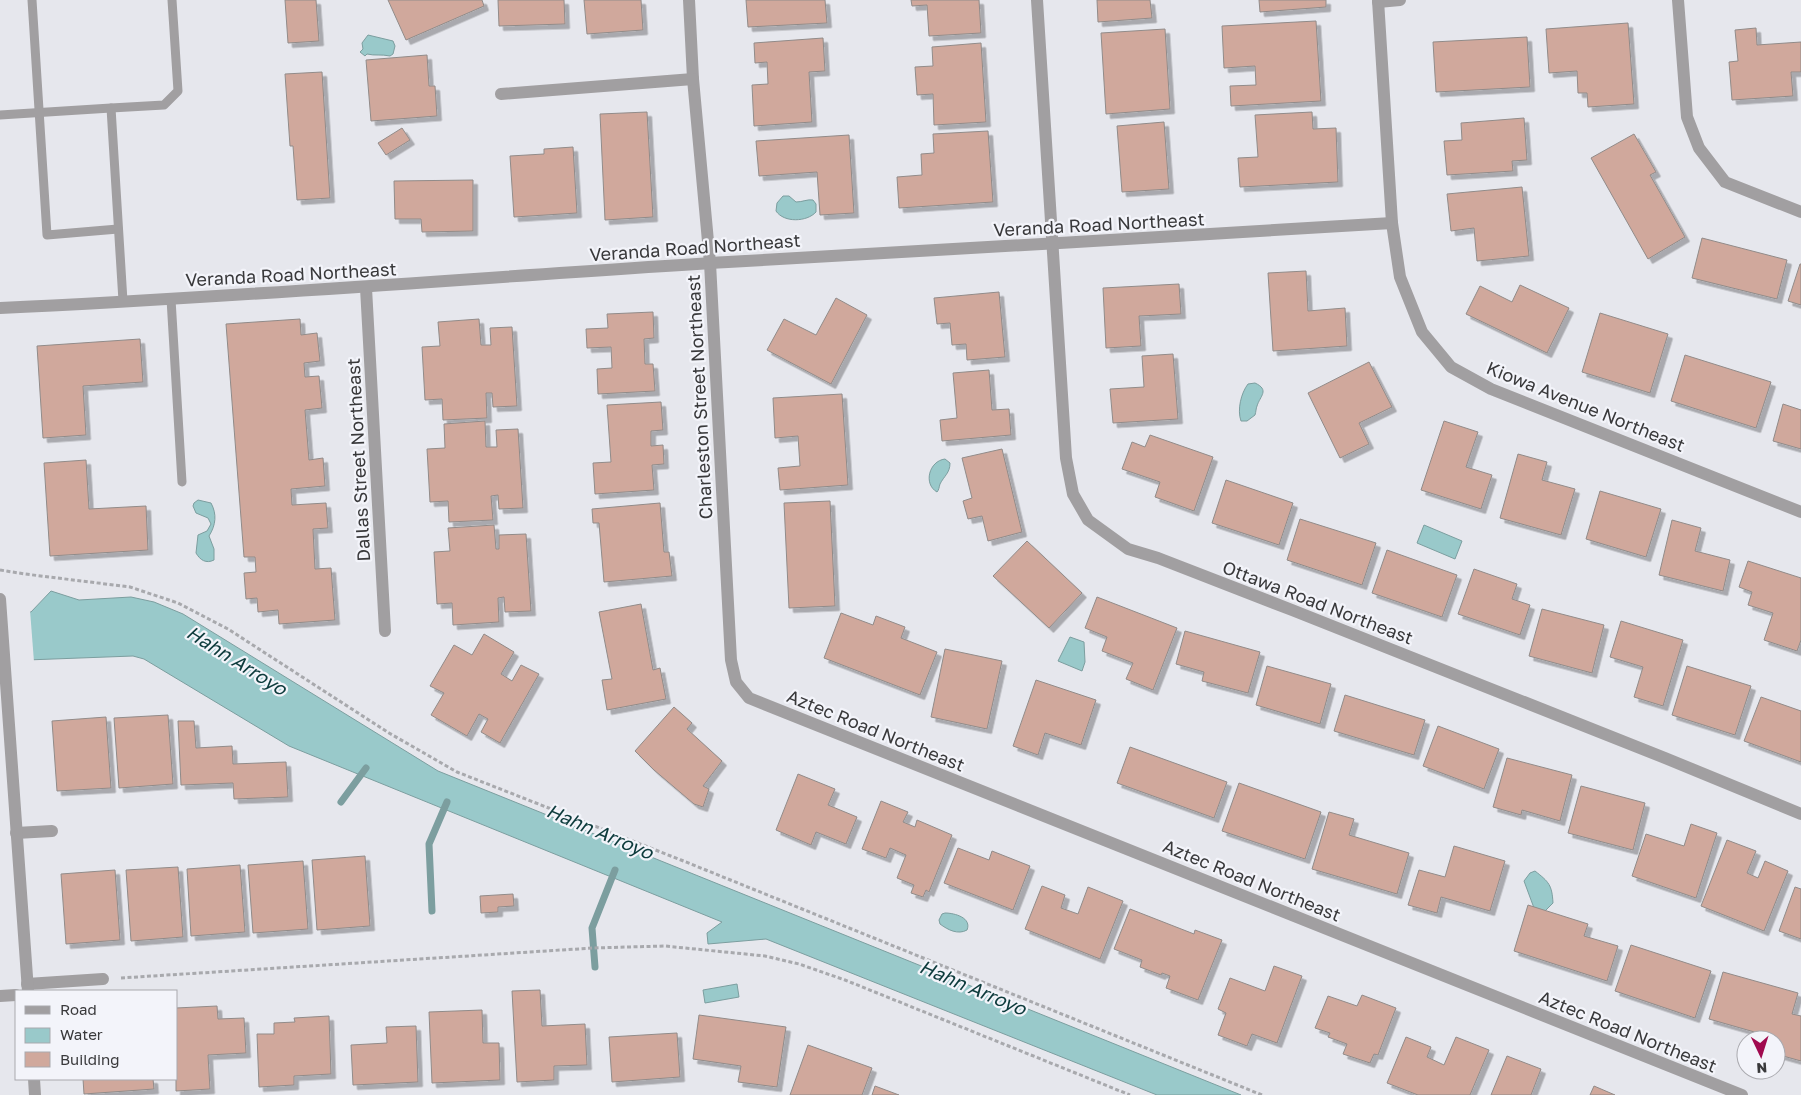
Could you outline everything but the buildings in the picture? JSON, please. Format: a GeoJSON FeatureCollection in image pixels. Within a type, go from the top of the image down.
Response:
{"type":"FeatureCollection","features":[{"type":"Feature","properties":{"kind":"street","name":"Charleston Street Northeast"},"geometry":{"type":"LineString","coordinates":[[689,0],[710,263],[731,660],[736,682],[749,698]]}},
{"type":"Feature","properties":{"kind":"street","name":"Ottawa Road Northeast"},"geometry":{"type":"LineString","coordinates":[[1037,0],[1066,458],[1073,494],[1088,520],[1128,549],[1158,558],[1292,610],[1656,754],[1801,814]]}},
{"type":"Feature","properties":{"kind":"street"},"geometry":{"type":"LineString","coordinates":[[1378,1],[1400,0]]}},
{"type":"Feature","properties":{"kind":"street"},"geometry":{"type":"LineString","coordinates":[[1678,0],[1687,117],[1699,148],[1725,182],[1801,212]]}},
{"type":"Feature","properties":{"kind":"street","name":"Kiowa Avenue Northeast"},"geometry":{"type":"LineString","coordinates":[[1378,1],[1392,223],[1400,277],[1422,332],[1451,367],[1491,389],[1801,512]]}},
{"type":"Feature","properties":{"kind":"street"},"geometry":{"type":"LineString","coordinates":[[501,94],[694,79]]}},
{"type":"Feature","properties":{"kind":"street","name":"Veranda Road Northeast"},"geometry":{"type":"LineString","coordinates":[[0,308],[366,288],[710,263],[1392,223]]}},
{"type":"Feature","properties":{"kind":"street","name":"Dallas Street Northeast"},"geometry":{"type":"LineString","coordinates":[[366,288],[385,631]]}},
{"type":"Feature","properties":{"kind":"street"},"geometry":{"type":"LineString","coordinates":[[0,605],[28,987],[103,980]]}},
{"type":"Feature","properties":{"kind":"street","name":"Aztec Road Northeast"},"geometry":{"type":"LineString","coordinates":[[749,698],[1742,1095]]}},
{"type":"Feature","properties":{"kind":"street"},"geometry":{"type":"LineString","coordinates":[[16,833],[52,831]]}},
{"type":"Feature","properties":{"kind":"street"},"geometry":{"type":"LineString","coordinates":[[0,996],[15,995]]}},
{"type":"Feature","properties":{"kind":"street"},"geometry":{"type":"LineString","coordinates":[[34,1080],[35,1095]]}},
{"type":"Feature","properties":{"kind":"lane"},"geometry":{"type":"LineString","coordinates":[[32,0],[47,235],[118,229]]}},
{"type":"Feature","properties":{"kind":"lane"},"geometry":{"type":"LineString","coordinates":[[0,115],[164,105],[178,91],[172,0]]}},
{"type":"Feature","properties":{"kind":"lane"},"geometry":{"type":"LineString","coordinates":[[111,108],[123,301]]}},
{"type":"Feature","properties":{"kind":"lane"},"geometry":{"type":"LineString","coordinates":[[171,298],[182,482]]}},
{"type":"Feature","properties":{"kind":"path"},"geometry":{"type":"LineString","coordinates":[[0,570],[130,587],[178,603],[228,629],[389,733],[457,772],[681,860],[1262,1095]]}},
{"type":"Feature","properties":{"kind":"path"},"geometry":{"type":"LineString","coordinates":[[103,980],[593,948],[665,946],[765,956],[799,964],[845,980],[1130,1095]]}},
{"type":"Feature","properties":{"kind":"water"},"geometry":{"type":"Polygon","coordinates":[[[368,35],[393,41],[395,46],[393,54],[390,56],[367,54],[365,56],[360,52],[363,49],[362,43],[368,35]]]}},
{"type":"Feature","properties":{"kind":"water"},"geometry":{"type":"Polygon","coordinates":[[[783,196],[789,196],[796,202],[813,200],[816,204],[816,212],[807,218],[796,220],[784,218],[776,211],[777,203],[783,196]]]}},
{"type":"Feature","properties":{"kind":"water"},"geometry":{"type":"Polygon","coordinates":[[[1255,383],[1262,388],[1263,393],[1255,415],[1247,421],[1241,421],[1240,402],[1243,392],[1248,384],[1255,383]]]}},
{"type":"Feature","properties":{"kind":"water"},"geometry":{"type":"Polygon","coordinates":[[[945,459],[950,463],[950,466],[937,492],[930,484],[930,473],[935,464],[945,459]]]}},
{"type":"Feature","properties":{"kind":"water"},"geometry":{"type":"Polygon","coordinates":[[[198,500],[211,503],[215,515],[213,528],[209,536],[214,549],[214,560],[208,562],[199,558],[196,553],[198,535],[207,531],[211,524],[208,518],[196,513],[193,506],[198,500]]]}},
{"type":"Feature","properties":{"kind":"water"},"geometry":{"type":"Polygon","coordinates":[[[1424,525],[1462,541],[1455,559],[1417,543],[1424,525]]]}},
{"type":"Feature","properties":{"kind":"water","name":"Hahn Arroyo"},"geometry":{"type":"Polygon","coordinates":[[[51,591],[79,600],[131,597],[154,602],[183,614],[438,771],[1241,1095],[1157,1095],[766,939],[708,944],[707,933],[722,922],[289,746],[144,659],[133,656],[0,661],[0,614],[31,612],[51,591]]]}},
{"type":"Feature","properties":{"kind":"water"},"geometry":{"type":"Polygon","coordinates":[[[1070,637],[1084,642],[1085,662],[1082,671],[1058,661],[1070,637]]]}},
{"type":"Feature","properties":{"kind":"water"},"geometry":{"type":"Polygon","coordinates":[[[1535,871],[1547,881],[1552,892],[1553,903],[1545,911],[1534,908],[1524,881],[1530,873],[1535,871]]]}},
{"type":"Feature","properties":{"kind":"water"},"geometry":{"type":"Polygon","coordinates":[[[942,914],[958,915],[965,919],[968,926],[967,930],[953,931],[940,924],[939,920],[942,914]]]}},
{"type":"Feature","properties":{"kind":"water"},"geometry":{"type":"Polygon","coordinates":[[[737,984],[739,997],[705,1003],[703,990],[737,984]]]}},
{"type":"Feature","properties":{"kind":"pier"},"geometry":{"type":"Polygon","coordinates":[[[30,610],[34,662],[0,663],[0,612],[30,610]]]}},
{"type":"Feature","properties":{"kind":"waterway"},"geometry":{"type":"LineString","coordinates":[[341,802],[366,768]]}},
{"type":"Feature","properties":{"kind":"waterway"},"geometry":{"type":"LineString","coordinates":[[432,911],[429,844],[447,802]]}},
{"type":"Feature","properties":{"kind":"waterway"},"geometry":{"type":"LineString","coordinates":[[595,967],[592,928],[615,870]]}}]}
